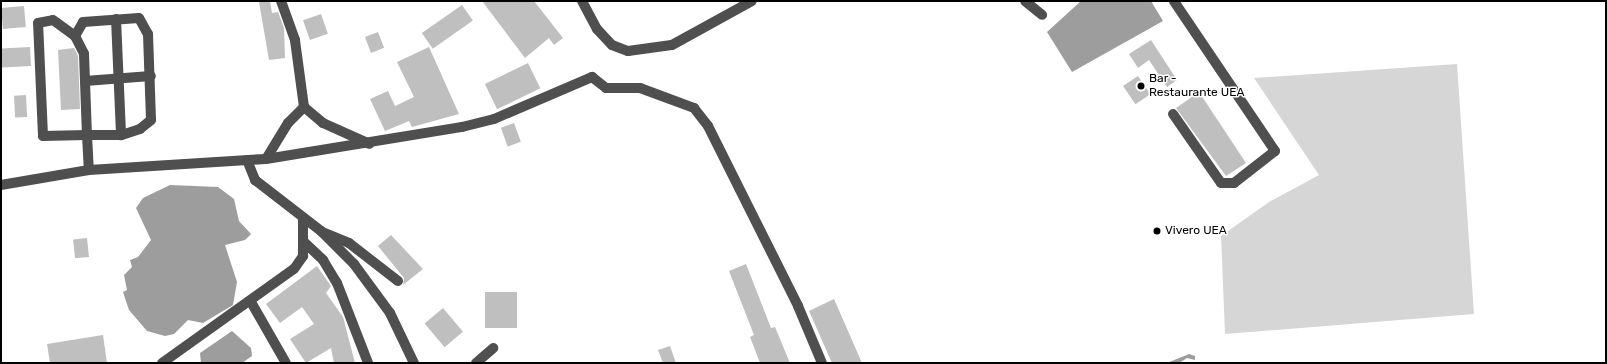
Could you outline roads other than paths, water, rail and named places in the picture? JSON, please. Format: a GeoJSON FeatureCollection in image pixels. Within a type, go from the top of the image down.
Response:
{"type":"FeatureCollection","features":[{"type":"Feature","properties":{"kind":"street"},"geometry":{"type":"LineString","coordinates":[[282,1],[296,40],[304,107],[323,123],[370,144]]}},
{"type":"Feature","properties":{"kind":"street"},"geometry":{"type":"LineString","coordinates":[[582,1],[597,29],[612,46],[628,51],[672,45],[752,1]]}},
{"type":"Feature","properties":{"kind":"street"},"geometry":{"type":"LineString","coordinates":[[1025,1],[1042,15]]}},
{"type":"Feature","properties":{"kind":"street"},"geometry":{"type":"LineString","coordinates":[[1173,114],[1221,183],[1234,182],[1275,151],[1174,1]]}},
{"type":"Feature","properties":{"kind":"street"},"geometry":{"type":"LineString","coordinates":[[75,36],[83,22],[139,18],[148,34],[151,76],[150,120],[140,129],[121,135],[88,135],[43,136],[38,23],[53,20],[75,36],[84,54],[88,135],[89,170]]}},
{"type":"Feature","properties":{"kind":"street"},"geometry":{"type":"LineString","coordinates":[[116,19],[121,135]]}},
{"type":"Feature","properties":{"kind":"street"},"geometry":{"type":"LineString","coordinates":[[85,81],[151,76]]}},
{"type":"Feature","properties":{"kind":"street"},"geometry":{"type":"LineString","coordinates":[[1,185],[89,170],[266,159],[370,144],[494,119],[592,77],[606,88],[640,88],[682,102],[694,108],[708,126],[798,306],[822,363]]}},
{"type":"Feature","properties":{"kind":"street"},"geometry":{"type":"LineString","coordinates":[[266,159],[288,123],[304,107]]}},
{"type":"Feature","properties":{"kind":"street"},"geometry":{"type":"LineString","coordinates":[[247,160],[255,180],[303,220],[321,231],[349,243],[398,281]]}},
{"type":"Feature","properties":{"kind":"street"},"geometry":{"type":"LineString","coordinates":[[162,363],[251,302],[294,269],[303,256],[305,243],[303,220]]}},
{"type":"Feature","properties":{"kind":"street"},"geometry":{"type":"LineString","coordinates":[[321,231],[371,285],[390,313],[414,363]]}},
{"type":"Feature","properties":{"kind":"street"},"geometry":{"type":"LineString","coordinates":[[305,243],[323,260],[338,283],[368,363]]}},
{"type":"Feature","properties":{"kind":"street"},"geometry":{"type":"LineString","coordinates":[[251,302],[286,363]]}},
{"type":"Feature","properties":{"kind":"street"},"geometry":{"type":"LineString","coordinates":[[476,363],[493,348]]}},
{"type":"Feature","properties":{"kind":"place","name":"Bar - Restaurante UEA"},"geometry":{"type":"Point","coordinates":[1141,86]}},
{"type":"Feature","properties":{"kind":"place","name":"Vivero UEA"},"geometry":{"type":"Point","coordinates":[1157,231]}}]}
